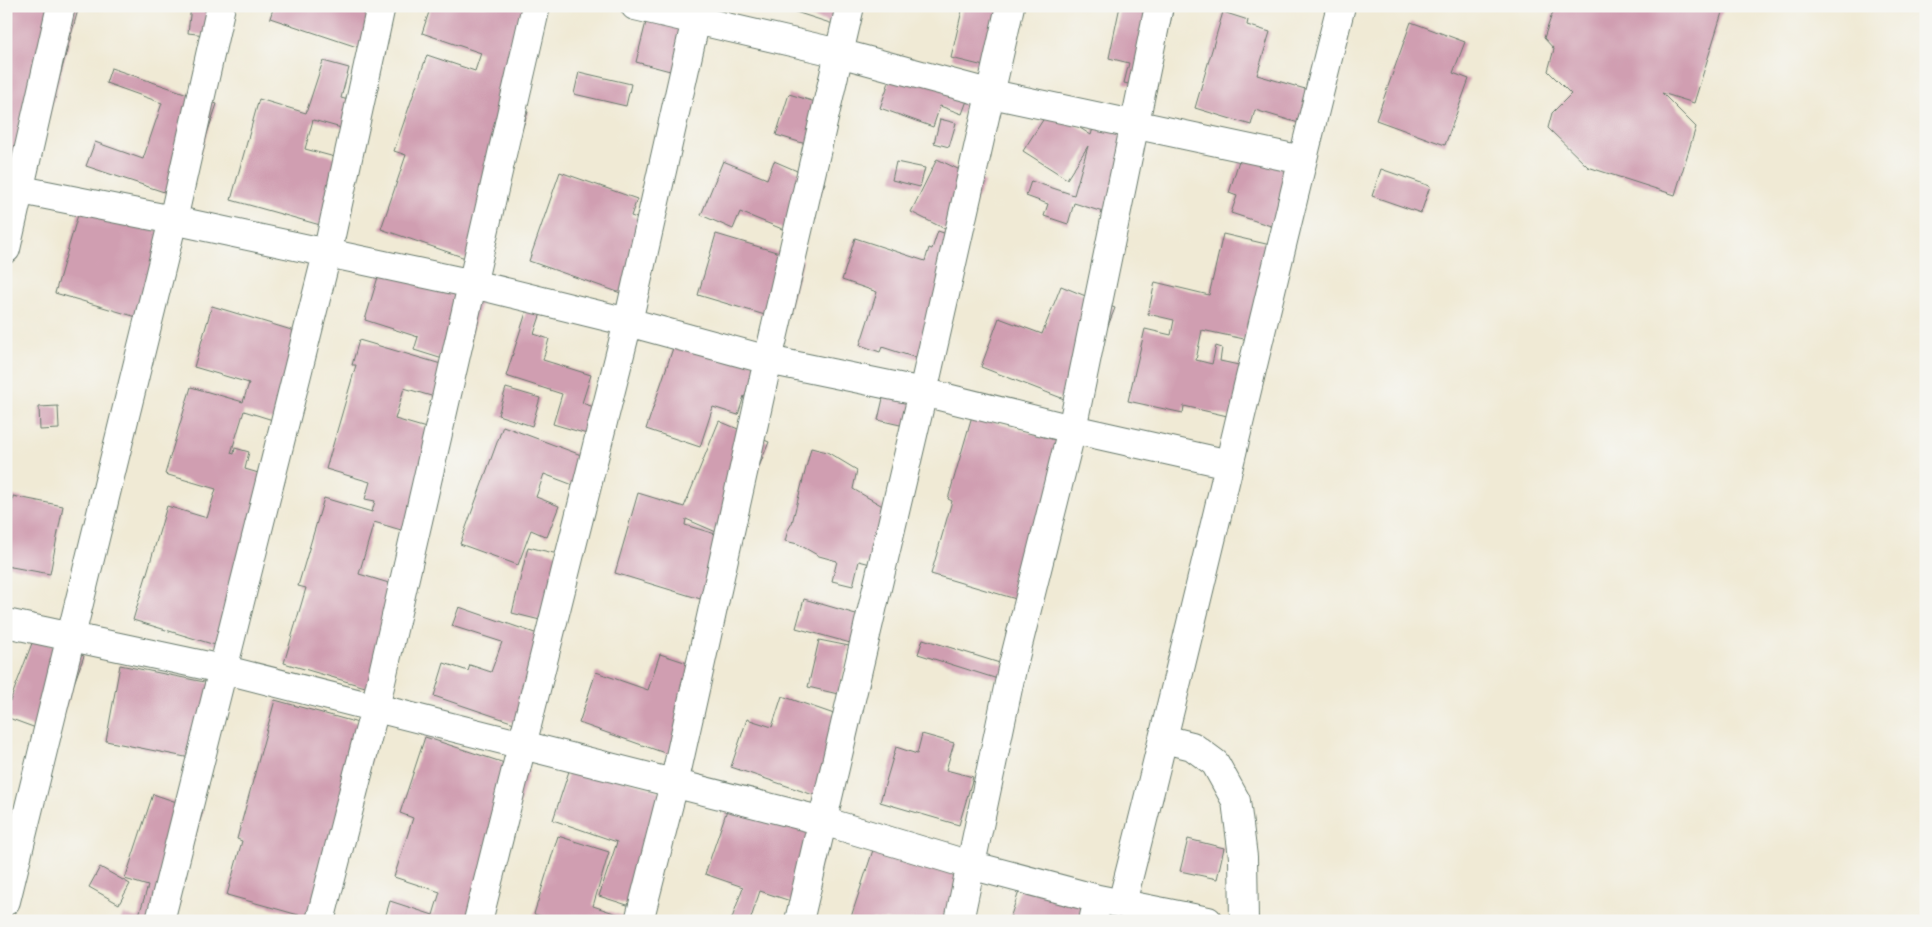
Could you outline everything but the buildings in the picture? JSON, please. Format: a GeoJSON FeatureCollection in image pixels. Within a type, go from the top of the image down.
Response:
{"type":"FeatureCollection","features":[{"type":"Feature","properties":{"kind":"street"},"geometry":{"type":"LineString","coordinates":[[6,249],[13,189],[61,6]]}},
{"type":"Feature","properties":{"kind":"street"},"geometry":{"type":"LineString","coordinates":[[6,901],[173,220],[221,6]]}},
{"type":"Feature","properties":{"kind":"street"},"geometry":{"type":"LineString","coordinates":[[160,921],[327,254],[381,6]]}},
{"type":"Feature","properties":{"kind":"street"},"geometry":{"type":"LineString","coordinates":[[320,921],[375,708],[536,6]]}},
{"type":"Feature","properties":{"kind":"street"},"geometry":{"type":"LineString","coordinates":[[636,6],[697,13],[992,94],[1302,160]]}},
{"type":"Feature","properties":{"kind":"street"},"geometry":{"type":"LineString","coordinates":[[639,921],[674,784],[768,360],[850,6]]}},
{"type":"Feature","properties":{"kind":"street"},"geometry":{"type":"LineString","coordinates":[[799,921],[992,94],[1010,6]]}},
{"type":"Feature","properties":{"kind":"street"},"geometry":{"type":"LineString","coordinates":[[960,921],[970,865],[1012,669],[1072,429],[1159,6]]}},
{"type":"Feature","properties":{"kind":"street"},"geometry":{"type":"LineString","coordinates":[[1104,908],[1164,739],[1302,160],[1341,6]]}},
{"type":"Feature","properties":{"kind":"street"},"geometry":{"type":"LineString","coordinates":[[478,921],[628,322],[697,13]]}},
{"type":"Feature","properties":{"kind":"street"},"geometry":{"type":"LineString","coordinates":[[13,189],[173,220],[473,284],[628,322],[768,360],[923,392],[1072,429],[1229,464]]}},
{"type":"Feature","properties":{"kind":"street"},"geometry":{"type":"LineString","coordinates":[[6,623],[222,669],[823,821],[1104,908],[1208,921]]}},
{"type":"Feature","properties":{"kind":"street"},"geometry":{"type":"LineString","coordinates":[[1164,739],[1192,746],[1216,764],[1236,801],[1243,857],[1244,921]]}}]}
